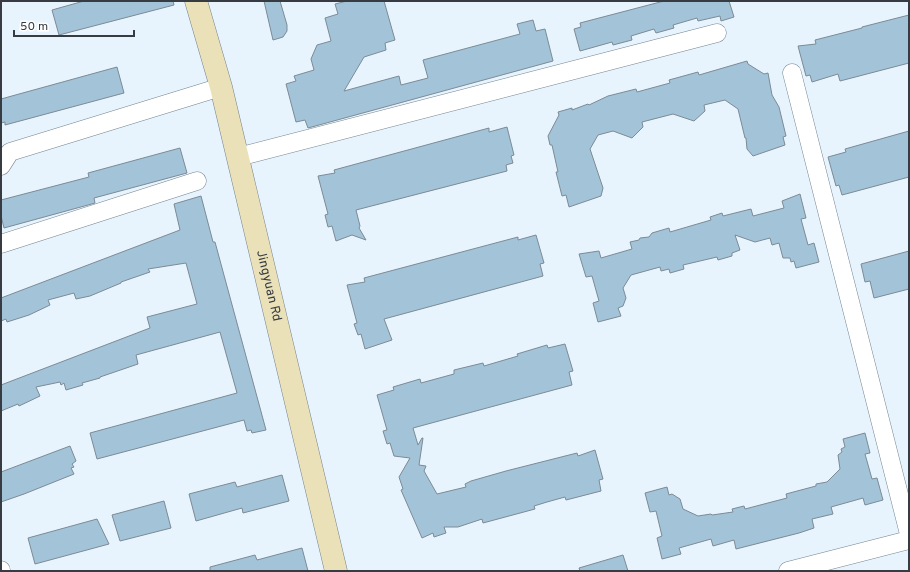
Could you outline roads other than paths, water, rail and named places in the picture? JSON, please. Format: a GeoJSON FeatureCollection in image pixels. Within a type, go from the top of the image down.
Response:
{"type":"FeatureCollection","features":[{"type":"Feature","properties":{"kind":"street","name":"Jingyuan Rd"},"geometry":{"type":"LineString","coordinates":[[196,1],[221,87],[336,571]]}},
{"type":"Feature","properties":{"kind":"street"},"geometry":{"type":"LineString","coordinates":[[238,157],[717,33]]}},
{"type":"Feature","properties":{"kind":"street"},"geometry":{"type":"LineString","coordinates":[[792,73],[909,534]]}},
{"type":"Feature","properties":{"kind":"street"},"geometry":{"type":"LineString","coordinates":[[4,157],[221,87]]}},
{"type":"Feature","properties":{"kind":"street"},"geometry":{"type":"LineString","coordinates":[[1,244],[197,182]]}},
{"type":"Feature","properties":{"kind":"street"},"geometry":{"type":"LineString","coordinates":[[788,571],[909,540]]}}]}
